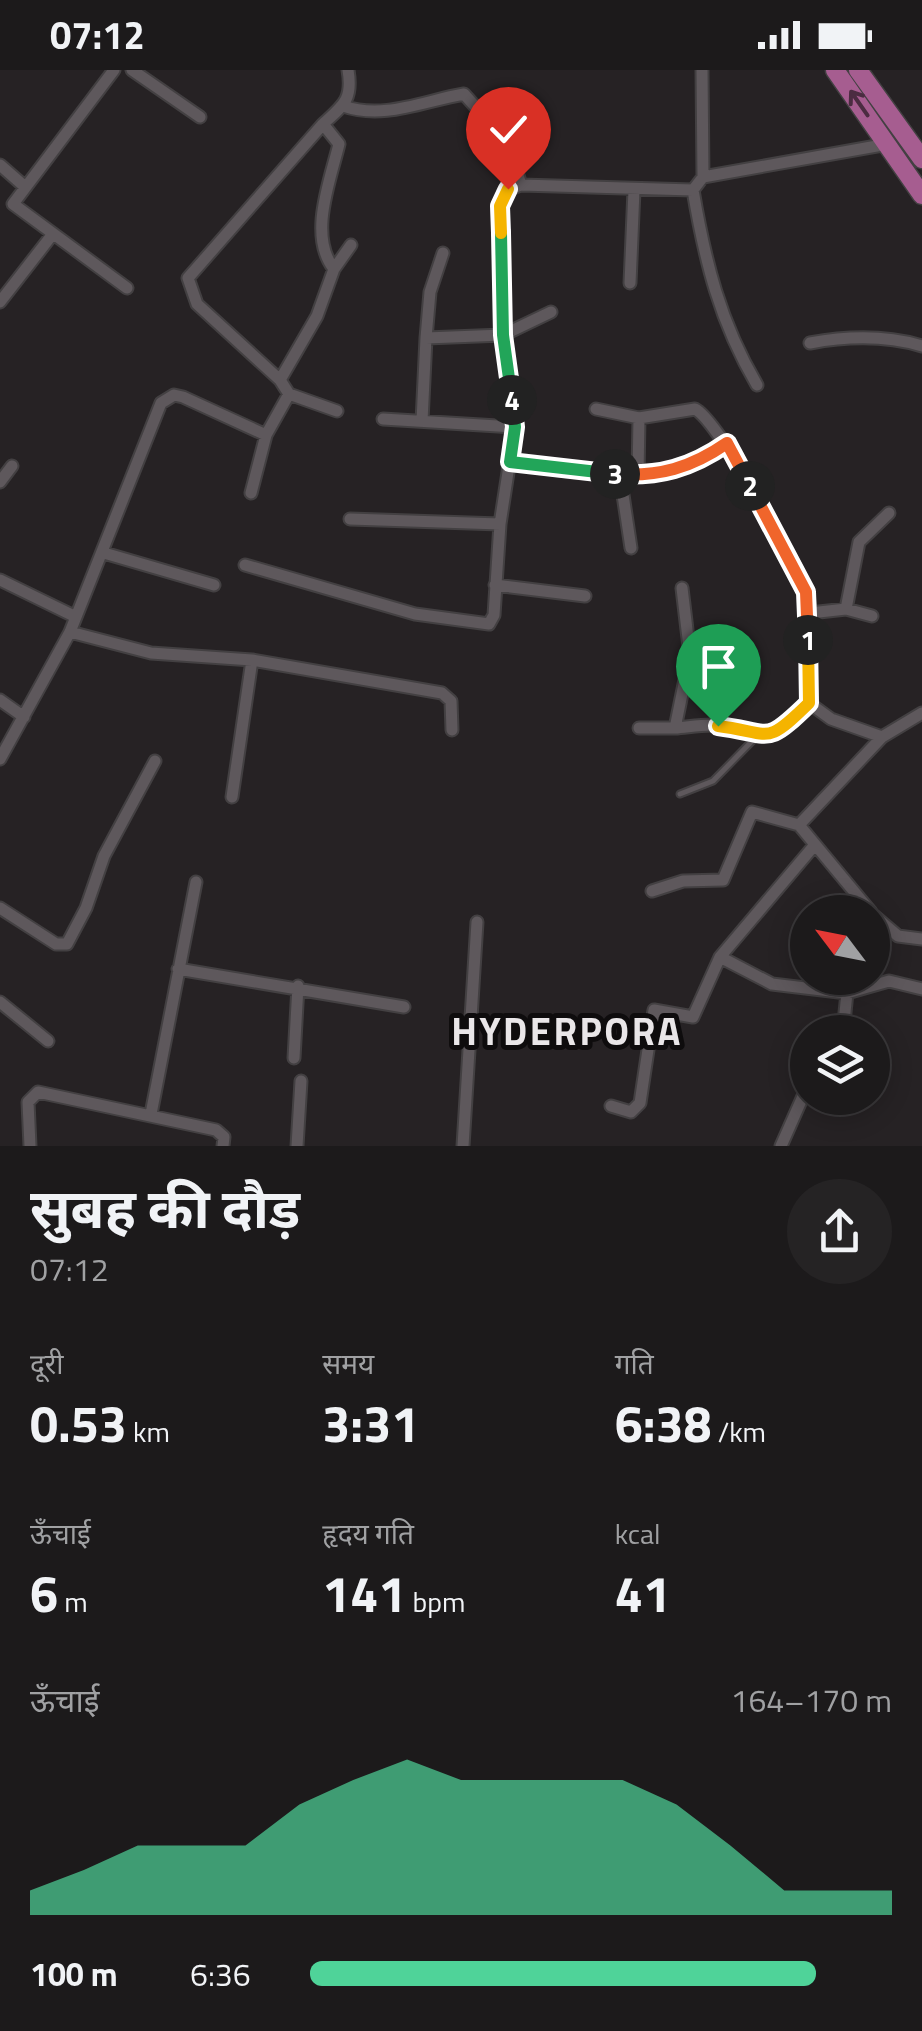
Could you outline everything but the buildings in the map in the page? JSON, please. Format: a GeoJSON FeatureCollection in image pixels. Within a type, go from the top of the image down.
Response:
{"type":"FeatureCollection","features":[{"type":"Feature","properties":{"kind":"main road"},"geometry":{"type":"LineString","coordinates":[[836,70],[922,195]]}},
{"type":"Feature","properties":{"kind":"main road"},"geometry":{"type":"LineString","coordinates":[[858,70],[915,142],[922,159]]}},
{"type":"Feature","properties":{"kind":"street"},"geometry":{"type":"LineString","coordinates":[[114,70],[13,204],[127,288]]}},
{"type":"Feature","properties":{"kind":"street"},"geometry":{"type":"LineString","coordinates":[[132,70],[200,117]]}},
{"type":"Feature","properties":{"kind":"street"},"geometry":{"type":"LineString","coordinates":[[337,411],[289,394],[280,380],[197,304],[188,278],[342,106],[352,92],[348,70]]}},
{"type":"Feature","properties":{"kind":"street"},"geometry":{"type":"LineString","coordinates":[[702,70],[703,177],[693,190],[716,304],[758,385]]}},
{"type":"Feature","properties":{"kind":"street"},"geometry":{"type":"LineString","coordinates":[[342,106],[370,112],[427,106],[464,94],[508,143],[521,184]]}},
{"type":"Feature","properties":{"kind":"street"},"geometry":{"type":"LineString","coordinates":[[322,124],[339,144],[325,197],[322,252],[334,269]]}},
{"type":"Feature","properties":{"kind":"street"},"geometry":{"type":"LineString","coordinates":[[703,177],[888,144]]}},
{"type":"Feature","properties":{"kind":"street"},"geometry":{"type":"LineString","coordinates":[[0,165],[24,186]]}},
{"type":"Feature","properties":{"kind":"street"},"geometry":{"type":"LineString","coordinates":[[246,566],[415,614],[484,625],[494,616],[500,524],[515,427],[503,335],[500,206],[504,192],[521,184],[693,190]]}},
{"type":"Feature","properties":{"kind":"street"},"geometry":{"type":"LineString","coordinates":[[630,283],[634,190]]}},
{"type":"Feature","properties":{"kind":"street"},"geometry":{"type":"LineString","coordinates":[[0,302],[52,235]]}},
{"type":"Feature","properties":{"kind":"street"},"geometry":{"type":"LineString","coordinates":[[280,380],[317,316],[334,269],[351,245]]}},
{"type":"Feature","properties":{"kind":"street"},"geometry":{"type":"LineString","coordinates":[[422,421],[430,292],[443,253]]}},
{"type":"Feature","properties":{"kind":"street"},"geometry":{"type":"LineString","coordinates":[[426,338],[503,335],[550,312]]}},
{"type":"Feature","properties":{"kind":"street"},"geometry":{"type":"LineString","coordinates":[[810,343],[898,339],[922,346]]}},
{"type":"Feature","properties":{"kind":"street"},"geometry":{"type":"LineString","coordinates":[[251,493],[266,435],[289,394]]}},
{"type":"Feature","properties":{"kind":"street"},"geometry":{"type":"LineString","coordinates":[[0,759],[70,632],[166,397],[182,397],[266,435]]}},
{"type":"Feature","properties":{"kind":"street"},"geometry":{"type":"LineString","coordinates":[[596,409],[640,418],[700,411],[727,443],[806,592],[810,613],[809,703],[778,731],[758,736],[718,726],[638,728]]}},
{"type":"Feature","properties":{"kind":"street"},"geometry":{"type":"LineString","coordinates":[[638,475],[640,418]]}},
{"type":"Feature","properties":{"kind":"street"},"geometry":{"type":"LineString","coordinates":[[384,419],[515,427]]}},
{"type":"Feature","properties":{"kind":"street"},"geometry":{"type":"LineString","coordinates":[[510,462],[638,475],[686,467],[727,443]]}},
{"type":"Feature","properties":{"kind":"street"},"geometry":{"type":"LineString","coordinates":[[0,482],[12,466]]}},
{"type":"Feature","properties":{"kind":"street"},"geometry":{"type":"LineString","coordinates":[[620,475],[631,548]]}},
{"type":"Feature","properties":{"kind":"street"},"geometry":{"type":"LineString","coordinates":[[846,609],[860,542],[889,513]]}},
{"type":"Feature","properties":{"kind":"street"},"geometry":{"type":"LineString","coordinates":[[350,519],[500,524]]}},
{"type":"Feature","properties":{"kind":"street"},"geometry":{"type":"LineString","coordinates":[[104,553],[214,585]]}},
{"type":"Feature","properties":{"kind":"street"},"geometry":{"type":"LineString","coordinates":[[0,580],[76,617]]}},
{"type":"Feature","properties":{"kind":"street"},"geometry":{"type":"LineString","coordinates":[[494,585],[585,596]]}},
{"type":"Feature","properties":{"kind":"street"},"geometry":{"type":"LineString","coordinates":[[675,728],[690,654],[682,588]]}},
{"type":"Feature","properties":{"kind":"street"},"geometry":{"type":"LineString","coordinates":[[810,613],[846,609],[872,616]]}},
{"type":"Feature","properties":{"kind":"street"},"geometry":{"type":"LineString","coordinates":[[70,632],[151,653],[252,660],[446,695],[452,730]]}},
{"type":"Feature","properties":{"kind":"street"},"geometry":{"type":"LineString","coordinates":[[232,796],[252,660]]}},
{"type":"Feature","properties":{"kind":"street"},"geometry":{"type":"LineString","coordinates":[[0,700],[24,716]]}},
{"type":"Feature","properties":{"kind":"street"},"geometry":{"type":"LineString","coordinates":[[809,703],[831,719],[882,737]]}},
{"type":"Feature","properties":{"kind":"street"},"geometry":{"type":"LineString","coordinates":[[799,824],[882,737],[922,713]]}},
{"type":"Feature","properties":{"kind":"street"},"geometry":{"type":"LineString","coordinates":[[0,908],[56,944],[67,944],[86,908],[104,856],[155,761]]}},
{"type":"Feature","properties":{"kind":"street"},"geometry":{"type":"LineString","coordinates":[[652,890],[683,881],[724,880],[752,812],[799,824],[813,847],[856,895]]}},
{"type":"Feature","properties":{"kind":"street"},"geometry":{"type":"LineString","coordinates":[[610,1106],[631,1112],[640,1102],[654,1010],[693,1017],[720,957],[813,847]]}},
{"type":"Feature","properties":{"kind":"street"},"geometry":{"type":"LineString","coordinates":[[151,1114],[196,882]]}},
{"type":"Feature","properties":{"kind":"street"},"geometry":{"type":"LineString","coordinates":[[463,1146],[477,922]]}},
{"type":"Feature","properties":{"kind":"street"},"geometry":{"type":"LineString","coordinates":[[890,929],[898,936],[922,939]]}},
{"type":"Feature","properties":{"kind":"street"},"geometry":{"type":"LineString","coordinates":[[720,957],[772,984],[790,986]]}},
{"type":"Feature","properties":{"kind":"street"},"geometry":{"type":"LineString","coordinates":[[178,969],[298,986],[404,1007]]}},
{"type":"Feature","properties":{"kind":"street"},"geometry":{"type":"LineString","coordinates":[[890,983],[922,990]]}},
{"type":"Feature","properties":{"kind":"street"},"geometry":{"type":"LineString","coordinates":[[294,1058],[298,986]]}},
{"type":"Feature","properties":{"kind":"street"},"geometry":{"type":"LineString","coordinates":[[0,1002],[48,1041]]}},
{"type":"Feature","properties":{"kind":"street"},"geometry":{"type":"LineString","coordinates":[[296,1146],[300,1081]]}},
{"type":"Feature","properties":{"kind":"street"},"geometry":{"type":"LineString","coordinates":[[30,1146],[28,1102],[38,1092],[222,1132],[224,1146]]}},
{"type":"Feature","properties":{"kind":"street"},"geometry":{"type":"LineString","coordinates":[[781,1146],[795,1115]]}},
{"type":"Feature","properties":{"kind":"lane"},"geometry":{"type":"LineString","coordinates":[[680,794],[713,780],[758,736]]}},
{"type":"Feature","properties":{"kind":"district","name":"HYDERPORA"},"geometry":{"type":"Point","coordinates":[567,1031]}},
{"type":"Feature","properties":{"kind":"route"},"geometry":{"type":"LineString","coordinates":[[508,189],[500,206],[503,335],[515,427],[510,462],[556,470],[659,474],[695,463],[727,443],[806,592],[810,613],[809,703],[785,726],[768,734],[743,734],[718,726]]}}]}
